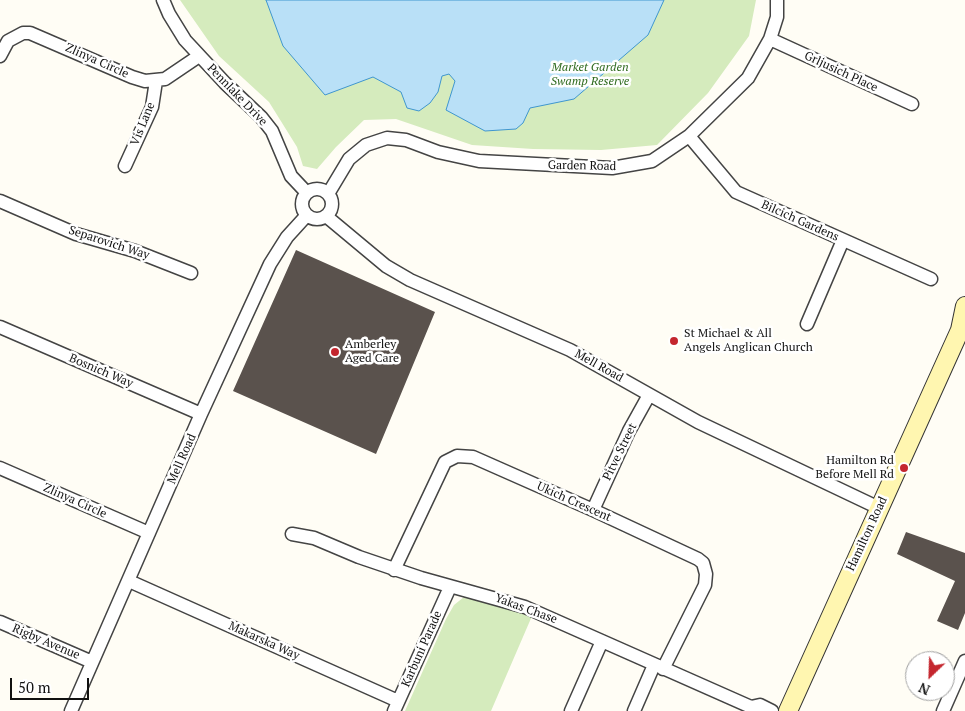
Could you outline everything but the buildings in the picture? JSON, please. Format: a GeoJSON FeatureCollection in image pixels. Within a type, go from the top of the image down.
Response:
{"type":"FeatureCollection","features":[{"type":"Feature","properties":{"kind":"main road","name":"Hamilton Road"},"geometry":{"type":"LineString","coordinates":[[788,711],[962,327],[965,306]]}},
{"type":"Feature","properties":{"kind":"street","name":"Pennlake Drive"},"geometry":{"type":"LineString","coordinates":[[163,0],[174,24],[185,40],[261,117],[278,142],[291,176],[307,193]]}},
{"type":"Feature","properties":{"kind":"street","name":"Garden Road"},"geometry":{"type":"LineString","coordinates":[[328,194],[349,159],[366,145],[387,138],[406,140],[438,152],[480,161],[612,168],[652,162],[689,136],[748,78],[770,39],[777,17],[778,0]]}},
{"type":"Feature","properties":{"kind":"street","name":"Zlinya Circle"},"geometry":{"type":"LineString","coordinates":[[0,56],[8,41],[23,33],[30,33],[132,77],[145,81],[156,81]]}},
{"type":"Feature","properties":{"kind":"street","name":"Grljusich Place"},"geometry":{"type":"LineString","coordinates":[[770,39],[912,104]]}},
{"type":"Feature","properties":{"kind":"street"},"geometry":{"type":"LineString","coordinates":[[156,81],[173,75],[199,56]]}},
{"type":"Feature","properties":{"kind":"street","name":"Vis Lane"},"geometry":{"type":"LineString","coordinates":[[125,166],[152,107],[156,81]]}},
{"type":"Feature","properties":{"kind":"street","name":"Bilcich Gardens"},"geometry":{"type":"LineString","coordinates":[[689,136],[736,192],[930,279]]}},
{"type":"Feature","properties":{"kind":"street"},"geometry":{"type":"LineString","coordinates":[[320,189],[328,194],[332,208],[326,216],[319,219],[306,216],[302,207],[304,196],[307,193],[320,189]]}},
{"type":"Feature","properties":{"kind":"street","name":"Separovich Way"},"geometry":{"type":"LineString","coordinates":[[0,200],[76,234],[136,251],[192,273]]}},
{"type":"Feature","properties":{"kind":"street","name":"Mell Road"},"geometry":{"type":"LineString","coordinates":[[71,711],[201,414],[270,264],[287,237],[306,216]]}},
{"type":"Feature","properties":{"kind":"street","name":"Mell Road"},"geometry":{"type":"LineString","coordinates":[[326,216],[386,266],[410,280],[570,350],[698,422],[879,508]]}},
{"type":"Feature","properties":{"kind":"street"},"geometry":{"type":"LineString","coordinates":[[807,324],[843,240]]}},
{"type":"Feature","properties":{"kind":"street","name":"Bosnich Way"},"geometry":{"type":"LineString","coordinates":[[0,327],[201,414]]}},
{"type":"Feature","properties":{"kind":"street","name":"Pitve Street"},"geometry":{"type":"LineString","coordinates":[[593,510],[629,431],[649,395]]}},
{"type":"Feature","properties":{"kind":"street","name":"Ukich Crescent"},"geometry":{"type":"LineString","coordinates":[[394,570],[441,468],[445,462],[457,456],[466,455],[593,510],[698,559],[705,567],[707,579],[705,585],[634,711]]}},
{"type":"Feature","properties":{"kind":"street","name":"Zlinya Circle"},"geometry":{"type":"LineString","coordinates":[[0,468],[149,533]]}},
{"type":"Feature","properties":{"kind":"street","name":"Yakas Chase"},"geometry":{"type":"LineString","coordinates":[[292,534],[314,538],[394,570],[525,607],[753,709],[760,705],[772,711]]}},
{"type":"Feature","properties":{"kind":"street","name":"Makarska Way"},"geometry":{"type":"LineString","coordinates":[[129,581],[396,706]]}},
{"type":"Feature","properties":{"kind":"street","name":"Karbuni Parade"},"geometry":{"type":"LineString","coordinates":[[396,706],[450,587]]}},
{"type":"Feature","properties":{"kind":"street","name":"Rigby Avenue"},"geometry":{"type":"LineString","coordinates":[[0,622],[92,662]]}},
{"type":"Feature","properties":{"kind":"street"},"geometry":{"type":"LineString","coordinates":[[571,711],[602,641]]}},
{"type":"Feature","properties":{"kind":"street"},"geometry":{"type":"LineString","coordinates":[[943,711],[965,661]]}},
{"type":"Feature","properties":{"kind":"green space","name":"Market Garden Swamp Reserve"},"geometry":{"type":"Polygon","coordinates":[[[180,0],[756,0],[749,36],[708,93],[657,145],[601,150],[533,149],[472,145],[396,119],[364,120],[336,147],[317,169],[303,166],[297,147],[269,102],[219,56],[180,0]]]}},
{"type":"Feature","properties":{"kind":"green space"},"geometry":{"type":"Polygon","coordinates":[[[464,597],[499,604],[532,616],[491,711],[405,711],[446,619],[454,605],[464,597]]]}},
{"type":"Feature","properties":{"kind":"water"},"geometry":{"type":"Polygon","coordinates":[[[266,0],[664,0],[648,35],[574,99],[530,108],[523,123],[516,129],[485,131],[446,110],[455,81],[449,74],[442,76],[438,92],[430,103],[419,111],[407,108],[401,92],[373,77],[325,95],[283,46],[266,0]]]}},
{"type":"Feature","properties":{"kind":"place","name":"St Michael & All Angels Anglican Church"},"geometry":{"type":"Point","coordinates":[674,341]}},
{"type":"Feature","properties":{"kind":"place","name":"Amberley Aged Care"},"geometry":{"type":"Point","coordinates":[335,352]}},
{"type":"Feature","properties":{"kind":"place","name":"Hamilton Rd Before Mell Rd"},"geometry":{"type":"Point","coordinates":[904,468]}}]}
